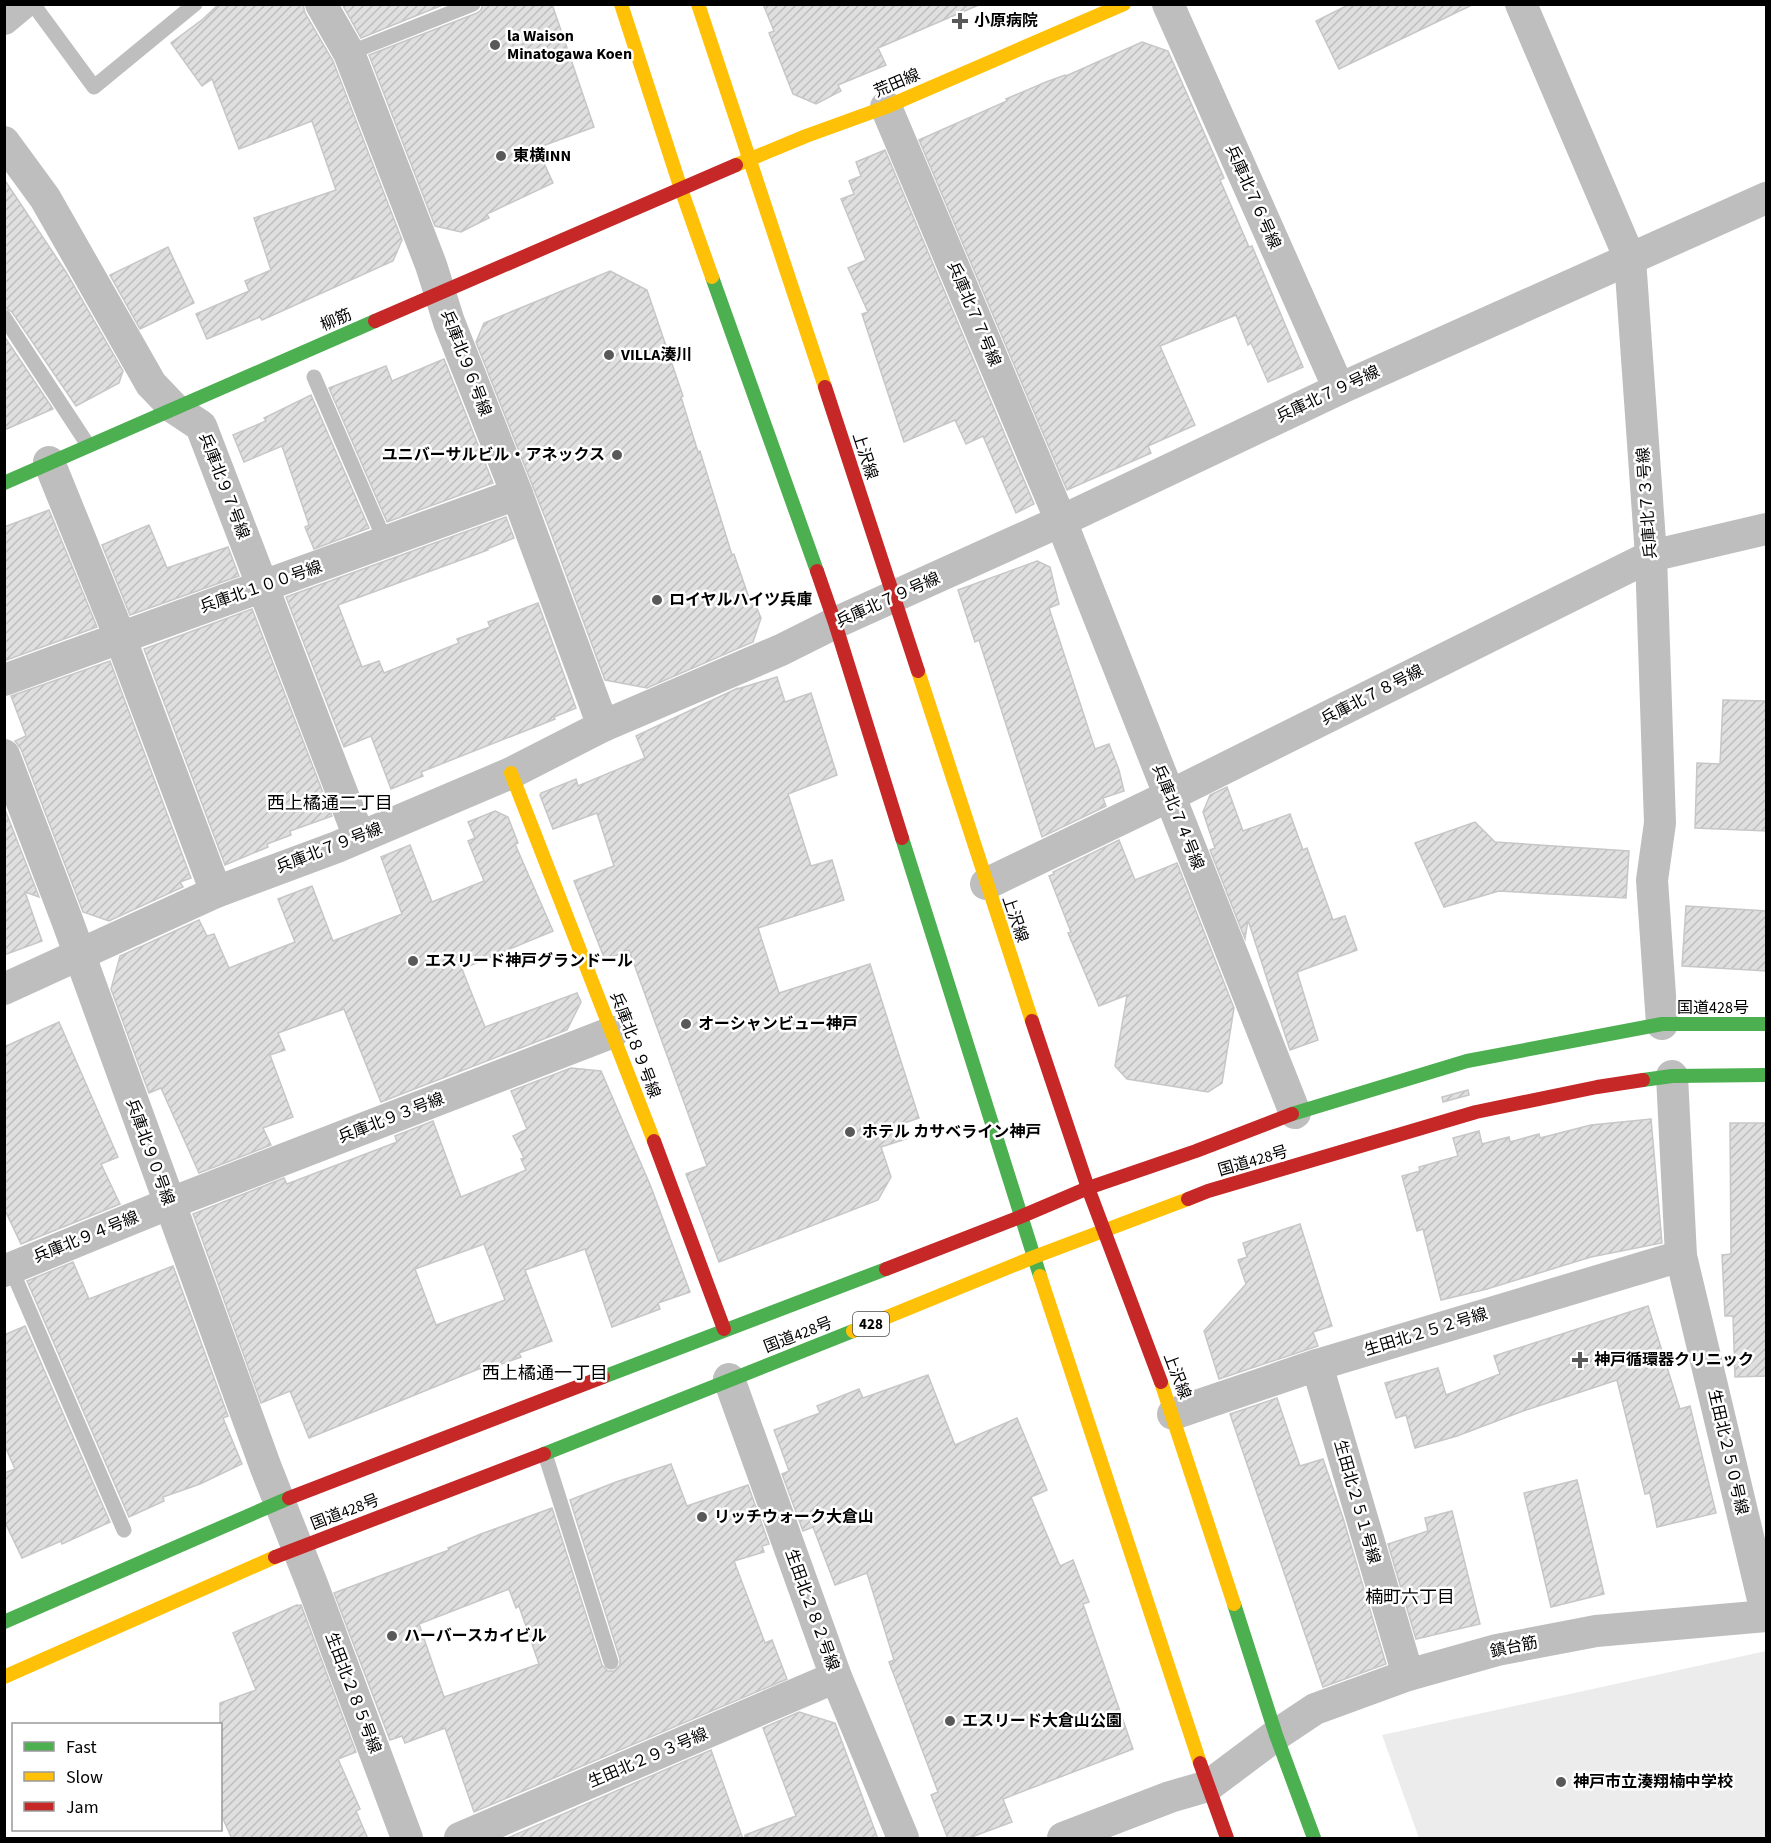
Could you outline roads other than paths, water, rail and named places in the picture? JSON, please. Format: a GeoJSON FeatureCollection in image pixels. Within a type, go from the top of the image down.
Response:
{"type":"FeatureCollection","features":[{"type":"Feature","properties":{"kind":"main road"},"geometry":{"type":"LineString","coordinates":[[621,4],[681,189],[835,623],[1020,1217],[1227,1839]]}},
{"type":"Feature","properties":{"kind":"main road","name":"上沢線"},"geometry":{"type":"LineString","coordinates":[[698,4],[1088,1188],[1173,1414],[1276,1735],[1314,1839]]}},
{"type":"Feature","properties":{"kind":"main road","name":"荒田線"},"geometry":{"type":"LineString","coordinates":[[681,189],[806,136],[886,106],[1124,4]]}},
{"type":"Feature","properties":{"kind":"main road","name":"柳筋"},"geometry":{"type":"LineString","coordinates":[[4,483],[681,189]]}},
{"type":"Feature","properties":{"kind":"main road","name":"兵庫北８９号線"},"geometry":{"type":"LineString","coordinates":[[511,773],[613,1032],[724,1329]]}},
{"type":"Feature","properties":{"kind":"main road","name":"国道428号"},"geometry":{"type":"LineString","coordinates":[[4,1622],[279,1502],[1020,1217],[1088,1188],[1196,1151],[1295,1113],[1467,1062],[1662,1024],[1767,1024]]}},
{"type":"Feature","properties":{"kind":"main road","name":"国道428号"},"geometry":{"type":"LineString","coordinates":[[4,1677],[297,1547],[545,1454],[1034,1257],[1208,1191],[1476,1112],[1597,1087],[1672,1076],[1767,1075]]}},
{"type":"Feature","properties":{"kind":"street"},"geometry":{"type":"LineString","coordinates":[[4,19],[22,4]]}},
{"type":"Feature","properties":{"kind":"street","name":"兵庫北９６号線"},"geometry":{"type":"LineString","coordinates":[[321,4],[349,53],[603,726]]}},
{"type":"Feature","properties":{"kind":"street","name":"兵庫北７６号線"},"geometry":{"type":"LineString","coordinates":[[1168,4],[1339,388]]}},
{"type":"Feature","properties":{"kind":"street","name":"兵庫北７３号線"},"geometry":{"type":"LineString","coordinates":[[1521,4],[1630,259],[1651,556],[1660,823],[1652,880],[1662,1024]]}},
{"type":"Feature","properties":{"kind":"street","name":"兵庫北７７号線"},"geometry":{"type":"LineString","coordinates":[[886,106],[1061,522]]}},
{"type":"Feature","properties":{"kind":"street","name":"兵庫北９７号線"},"geometry":{"type":"LineString","coordinates":[[9,158],[45,198],[151,384],[174,408],[201,426],[359,837]]}},
{"type":"Feature","properties":{"kind":"street","name":"兵庫北７９号線"},"geometry":{"type":"LineString","coordinates":[[4,989],[216,892],[359,837],[511,773],[603,726],[781,650],[835,623],[1061,522],[1339,388],[1767,198]]}},
{"type":"Feature","properties":{"kind":"street"},"geometry":{"type":"LineString","coordinates":[[49,462],[120,637],[216,892]]}},
{"type":"Feature","properties":{"kind":"street","name":"兵庫北１００号線"},"geometry":{"type":"LineString","coordinates":[[4,680],[517,494]]}},
{"type":"Feature","properties":{"kind":"street","name":"兵庫北７４号線"},"geometry":{"type":"LineString","coordinates":[[1061,522],[1295,1113]]}},
{"type":"Feature","properties":{"kind":"street","name":"兵庫北７８号線"},"geometry":{"type":"LineString","coordinates":[[986,884],[1170,796],[1651,556],[1767,529]]}},
{"type":"Feature","properties":{"kind":"street","name":"兵庫北９０号線"},"geometry":{"type":"LineString","coordinates":[[4,755],[80,956],[168,1204],[297,1547]]}},
{"type":"Feature","properties":{"kind":"street","name":"兵庫北９３号線"},"geometry":{"type":"LineString","coordinates":[[168,1204],[613,1032]]}},
{"type":"Feature","properties":{"kind":"street","name":"生田北２５０号線"},"geometry":{"type":"LineString","coordinates":[[1672,1076],[1681,1256],[1767,1614]]}},
{"type":"Feature","properties":{"kind":"street","name":"兵庫北９４号線"},"geometry":{"type":"LineString","coordinates":[[7,1265],[168,1204]]}},
{"type":"Feature","properties":{"kind":"street","name":"生田北２５２号線"},"geometry":{"type":"LineString","coordinates":[[1173,1414],[1317,1365],[1681,1256]]}},
{"type":"Feature","properties":{"kind":"street","name":"生田北２５１号線"},"geometry":{"type":"LineString","coordinates":[[1317,1365],[1408,1675]]}},
{"type":"Feature","properties":{"kind":"street","name":"生田北２８２号線"},"geometry":{"type":"LineString","coordinates":[[729,1379],[836,1677],[903,1839]]}},
{"type":"Feature","properties":{"kind":"street","name":"生田北２８５号線"},"geometry":{"type":"LineString","coordinates":[[297,1547],[407,1839]]}},
{"type":"Feature","properties":{"kind":"street","name":"鎮台筋"},"geometry":{"type":"LineString","coordinates":[[1208,1786],[1315,1709],[1408,1675],[1497,1650],[1596,1631],[1767,1614]]}},
{"type":"Feature","properties":{"kind":"street","name":"生田北２９３号線"},"geometry":{"type":"LineString","coordinates":[[460,1839],[836,1677]]}},
{"type":"Feature","properties":{"kind":"street"},"geometry":{"type":"LineString","coordinates":[[1063,1839],[1170,1797],[1208,1786]]}},
{"type":"Feature","properties":{"kind":"lane"},"geometry":{"type":"LineString","coordinates":[[33,4],[94,87],[195,4]]}},
{"type":"Feature","properties":{"kind":"lane"},"geometry":{"type":"LineString","coordinates":[[349,53],[473,4]]}},
{"type":"Feature","properties":{"kind":"lane"},"geometry":{"type":"LineString","coordinates":[[4,317],[88,446]]}},
{"type":"Feature","properties":{"kind":"lane"},"geometry":{"type":"LineString","coordinates":[[314,377],[386,543]]}},
{"type":"Feature","properties":{"kind":"lane"},"geometry":{"type":"LineString","coordinates":[[7,1265],[124,1530]]}},
{"type":"Feature","properties":{"kind":"lane"},"geometry":{"type":"LineString","coordinates":[[545,1454],[611,1662]]}},
{"type":"Feature","properties":{"kind":"place","name":"小原病院"},"geometry":{"type":"Point","coordinates":[960,21]}},
{"type":"Feature","properties":{"kind":"place","name":"la Waison Minatogawa Koen"},"geometry":{"type":"Point","coordinates":[495,45]}},
{"type":"Feature","properties":{"kind":"place","name":"東横INN"},"geometry":{"type":"Point","coordinates":[501,156]}},
{"type":"Feature","properties":{"kind":"place","name":"VILLA湊川"},"geometry":{"type":"Point","coordinates":[609,355]}},
{"type":"Feature","properties":{"kind":"place","name":"ユニバーサルビル・アネックス"},"geometry":{"type":"Point","coordinates":[617,455]}},
{"type":"Feature","properties":{"kind":"place","name":"ロイヤルハイツ兵庫"},"geometry":{"type":"Point","coordinates":[657,600]}},
{"type":"Feature","properties":{"kind":"place","name":"エスリード神戸グランドール"},"geometry":{"type":"Point","coordinates":[413,961]}},
{"type":"Feature","properties":{"kind":"place","name":"オーシャンビュー神戸"},"geometry":{"type":"Point","coordinates":[686,1024]}},
{"type":"Feature","properties":{"kind":"place","name":"ホテル カサベライン神戸"},"geometry":{"type":"Point","coordinates":[850,1132]}},
{"type":"Feature","properties":{"kind":"place","name":"神戸循環器クリニック"},"geometry":{"type":"Point","coordinates":[1580,1360]}},
{"type":"Feature","properties":{"kind":"place","name":"リッチウォーク大倉山"},"geometry":{"type":"Point","coordinates":[702,1517]}},
{"type":"Feature","properties":{"kind":"place","name":"ハーバースカイビル"},"geometry":{"type":"Point","coordinates":[392,1636]}},
{"type":"Feature","properties":{"kind":"place","name":"エスリード大倉山公園"},"geometry":{"type":"Point","coordinates":[950,1721]}},
{"type":"Feature","properties":{"kind":"place","name":"神戸市立湊翔楠中学校"},"geometry":{"type":"Point","coordinates":[1561,1782]}},
{"type":"Feature","properties":{"kind":"district","name":"西上橘通二丁目"},"geometry":{"type":"Point","coordinates":[330,803]}},
{"type":"Feature","properties":{"kind":"district","name":"西上橘通一丁目"},"geometry":{"type":"Point","coordinates":[545,1373]}},
{"type":"Feature","properties":{"kind":"district","name":"楠町六丁目"},"geometry":{"type":"Point","coordinates":[1410,1597]}}]}
